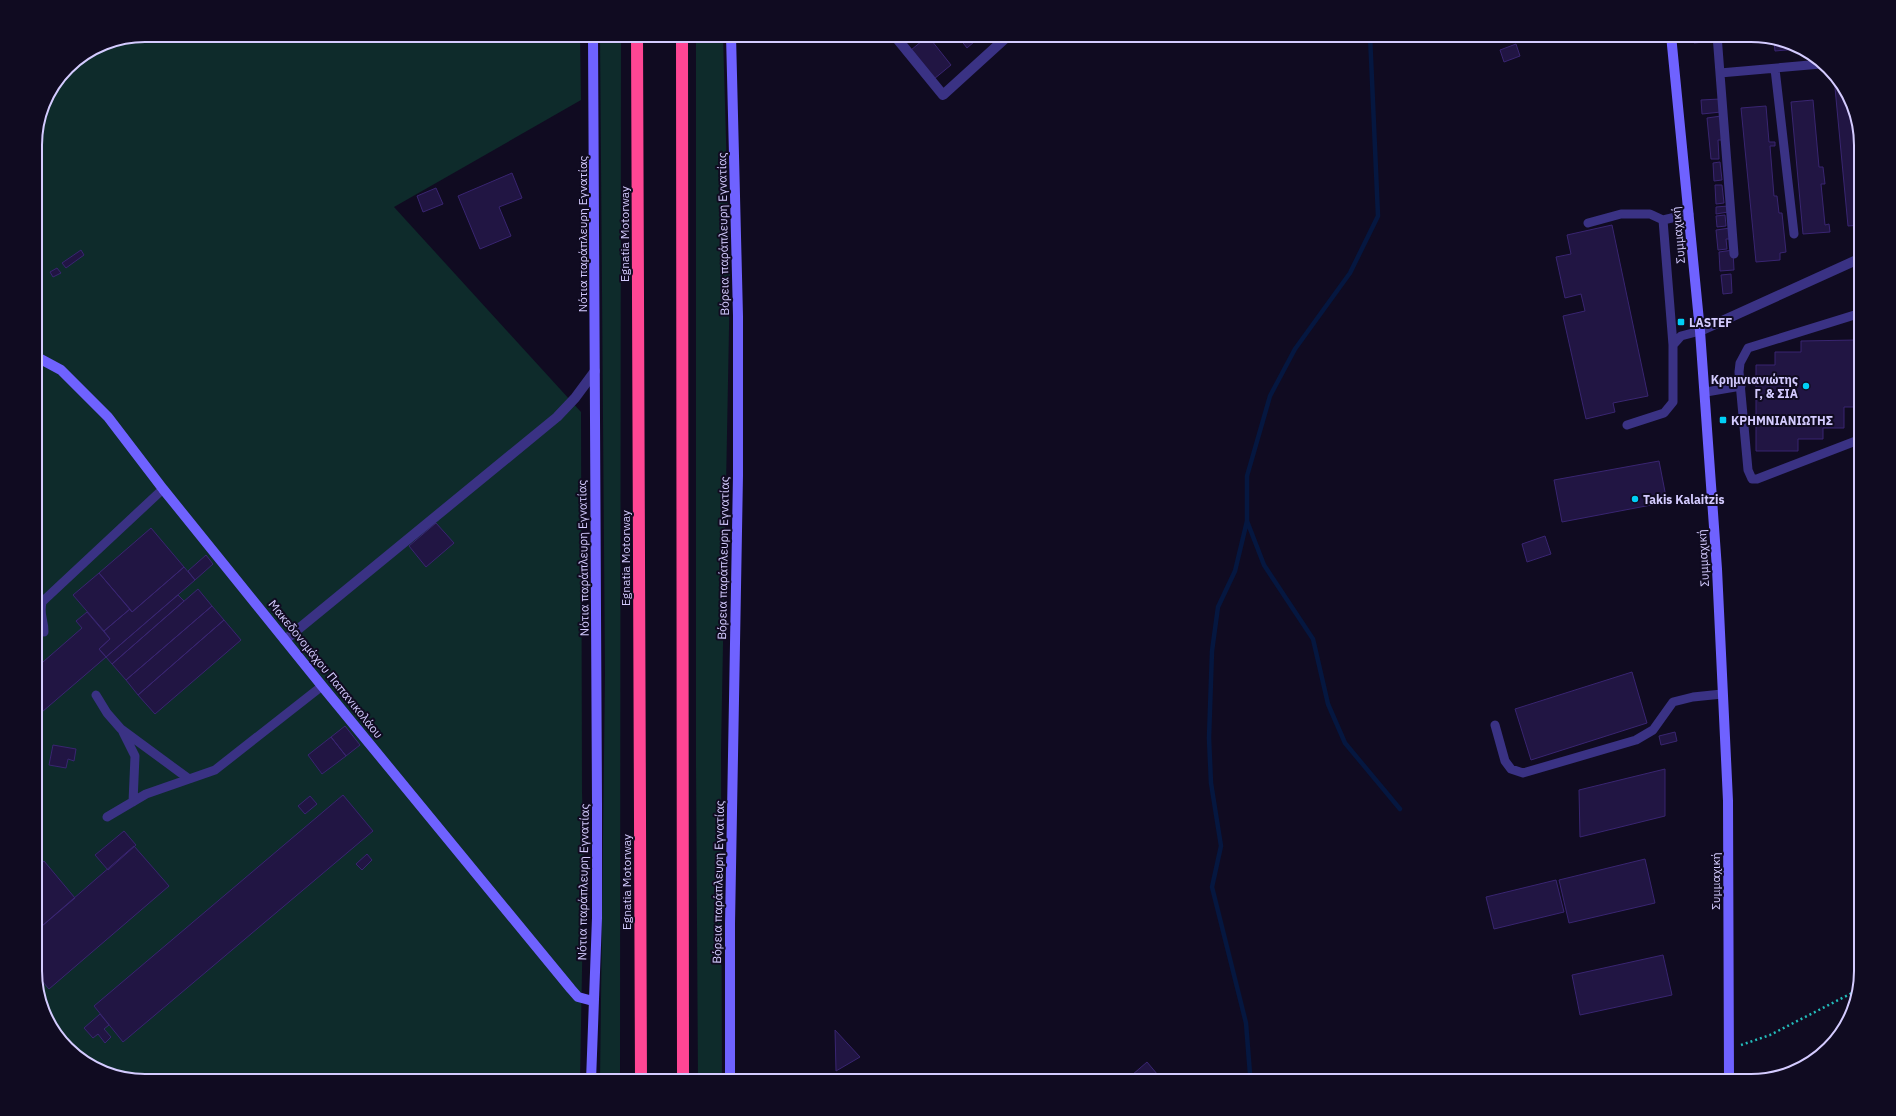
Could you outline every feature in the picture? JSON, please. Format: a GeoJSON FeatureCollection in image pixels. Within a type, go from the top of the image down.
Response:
{"type":"FeatureCollection","features":[{"type":"Feature","properties":{"kind":"highway","name":"Egnatia Motorway"},"geometry":{"type":"LineString","coordinates":[[638,42],[641,1074]]}},
{"type":"Feature","properties":{"kind":"highway"},"geometry":{"type":"LineString","coordinates":[[682,42],[683,1074]]}},
{"type":"Feature","properties":{"kind":"street","name":"Νότια παράπλευρη Εγνατίας"},"geometry":{"type":"LineString","coordinates":[[591,1074],[597,918],[593,42]]}},
{"type":"Feature","properties":{"kind":"street","name":"Βόρεια παράπλευρη Εγνατίας"},"geometry":{"type":"LineString","coordinates":[[730,1074],[731,816],[738,375],[737,237],[731,42]]}},
{"type":"Feature","properties":{"kind":"street"},"geometry":{"type":"LineString","coordinates":[[900,42],[943,95],[1001,42]]}},
{"type":"Feature","properties":{"kind":"street","name":"Συμμαχική"},"geometry":{"type":"LineString","coordinates":[[1672,42],[1706,392],[1728,801],[1729,1074]]}},
{"type":"Feature","properties":{"kind":"street"},"geometry":{"type":"LineString","coordinates":[[1700,331],[1854,261]]}},
{"type":"Feature","properties":{"kind":"street","name":"Μακεδονομάχου Παπανικολάου"},"geometry":{"type":"LineString","coordinates":[[42,360],[61,370],[108,416],[163,489],[322,686],[571,989],[578,997],[593,1001]]}},
{"type":"Feature","properties":{"kind":"street"},"geometry":{"type":"LineString","coordinates":[[285,640],[557,417],[575,398],[595,371]]}},
{"type":"Feature","properties":{"kind":"lane"},"geometry":{"type":"LineString","coordinates":[[1718,42],[1734,254]]}},
{"type":"Feature","properties":{"kind":"lane"},"geometry":{"type":"LineString","coordinates":[[1720,73],[1816,65]]}},
{"type":"Feature","properties":{"kind":"lane"},"geometry":{"type":"LineString","coordinates":[[1775,69],[1794,234]]}},
{"type":"Feature","properties":{"kind":"lane"},"geometry":{"type":"LineString","coordinates":[[1588,223],[1620,214],[1639,213],[1656,215],[1663,220],[1689,214]]}},
{"type":"Feature","properties":{"kind":"lane"},"geometry":{"type":"LineString","coordinates":[[1627,425],[1664,413],[1673,402],[1673,345],[1663,220]]}},
{"type":"Feature","properties":{"kind":"lane"},"geometry":{"type":"LineString","coordinates":[[1854,314],[1748,348],[1740,363],[1740,386],[1748,470],[1752,478],[1757,480],[1854,442]]}},
{"type":"Feature","properties":{"kind":"lane"},"geometry":{"type":"LineString","coordinates":[[1673,345],[1681,336],[1700,331]]}},
{"type":"Feature","properties":{"kind":"lane"},"geometry":{"type":"LineString","coordinates":[[1706,392],[1740,386]]}},
{"type":"Feature","properties":{"kind":"lane"},"geometry":{"type":"LineString","coordinates":[[42,602],[163,489]]}},
{"type":"Feature","properties":{"kind":"lane"},"geometry":{"type":"LineString","coordinates":[[42,618],[44,623],[44,632]]}},
{"type":"Feature","properties":{"kind":"lane"},"geometry":{"type":"LineString","coordinates":[[107,817],[146,794],[215,770],[322,686]]}},
{"type":"Feature","properties":{"kind":"lane"},"geometry":{"type":"LineString","coordinates":[[1495,725],[1505,760],[1511,769],[1523,773],[1636,740],[1652,730],[1674,702],[1692,697],[1722,694]]}},
{"type":"Feature","properties":{"kind":"lane"},"geometry":{"type":"LineString","coordinates":[[96,695],[107,713],[121,729],[189,779]]}},
{"type":"Feature","properties":{"kind":"lane"},"geometry":{"type":"LineString","coordinates":[[121,729],[134,756],[133,802]]}},
{"type":"Feature","properties":{"kind":"path"},"geometry":{"type":"LineString","coordinates":[[1729,1049],[1770,1035],[1851,994]]}},
{"type":"Feature","properties":{"kind":"green space"},"geometry":{"type":"Polygon","coordinates":[[[138,42],[580,42],[581,100],[394,207],[581,412],[582,792],[584,862],[580,1074],[132,1073],[106,1066],[94,1060],[82,1053],[63,1034],[50,1010],[42,978],[42,138],[50,106],[59,88],[72,72],[88,59],[112,47],[138,42]]]}},
{"type":"Feature","properties":{"kind":"green space"},"geometry":{"type":"Polygon","coordinates":[[[600,42],[621,42],[620,1074],[600,1074],[605,674],[600,42]]]}},
{"type":"Feature","properties":{"kind":"green space"},"geometry":{"type":"Polygon","coordinates":[[[696,42],[723,42],[730,276],[721,750],[722,1074],[698,1074],[696,767],[696,42]]]}},
{"type":"Feature","properties":{"kind":"building"},"geometry":{"type":"Polygon","coordinates":[[[921,42],[933,42],[951,65],[934,79],[911,50],[921,42]]]}},
{"type":"Feature","properties":{"kind":"building"},"geometry":{"type":"Polygon","coordinates":[[[962,42],[974,42],[967,48],[962,42]]]}},
{"type":"Feature","properties":{"kind":"building"},"geometry":{"type":"Polygon","coordinates":[[[1516,44],[1520,56],[1504,62],[1500,50],[1516,44]]]}},
{"type":"Feature","properties":{"kind":"building"},"geometry":{"type":"Polygon","coordinates":[[[1774,45],[1789,50],[1775,51],[1774,45]]]}},
{"type":"Feature","properties":{"kind":"building"},"geometry":{"type":"Polygon","coordinates":[[[1835,85],[1849,112],[1854,138],[1854,226],[1848,226],[1835,85]]]}},
{"type":"Feature","properties":{"kind":"building"},"geometry":{"type":"Polygon","coordinates":[[[1720,99],[1721,112],[1702,114],[1701,100],[1720,99]]]}},
{"type":"Feature","properties":{"kind":"building"},"geometry":{"type":"Polygon","coordinates":[[[1813,100],[1819,167],[1823,167],[1825,184],[1821,184],[1825,225],[1829,224],[1830,232],[1803,234],[1791,102],[1813,100]]]}},
{"type":"Feature","properties":{"kind":"building"},"geometry":{"type":"Polygon","coordinates":[[[1766,106],[1769,142],[1775,142],[1775,146],[1770,146],[1774,196],[1777,196],[1779,213],[1782,213],[1786,252],[1780,253],[1780,260],[1756,262],[1741,108],[1766,106]]]}},
{"type":"Feature","properties":{"kind":"building"},"geometry":{"type":"Polygon","coordinates":[[[1721,116],[1723,140],[1718,140],[1719,159],[1711,159],[1707,118],[1721,116]]]}},
{"type":"Feature","properties":{"kind":"building"},"geometry":{"type":"Polygon","coordinates":[[[1720,162],[1722,180],[1714,181],[1713,163],[1720,162]]]}},
{"type":"Feature","properties":{"kind":"building"},"geometry":{"type":"Polygon","coordinates":[[[512,173],[522,198],[499,207],[511,236],[480,249],[458,196],[512,173]]]}},
{"type":"Feature","properties":{"kind":"building"},"geometry":{"type":"Polygon","coordinates":[[[1715,185],[1722,185],[1724,203],[1716,204],[1715,185]]]}},
{"type":"Feature","properties":{"kind":"building"},"geometry":{"type":"Polygon","coordinates":[[[436,188],[443,204],[423,212],[417,196],[436,188]]]}},
{"type":"Feature","properties":{"kind":"building"},"geometry":{"type":"Polygon","coordinates":[[[1728,206],[1728,212],[1716,214],[1716,207],[1728,206]]]}},
{"type":"Feature","properties":{"kind":"building"},"geometry":{"type":"Polygon","coordinates":[[[1725,215],[1726,226],[1717,227],[1716,216],[1725,215]]]}},
{"type":"Feature","properties":{"kind":"building"},"geometry":{"type":"Polygon","coordinates":[[[1612,225],[1648,396],[1613,403],[1615,412],[1586,419],[1563,316],[1585,311],[1581,294],[1565,298],[1556,257],[1571,254],[1567,235],[1612,225]]]}},
{"type":"Feature","properties":{"kind":"building"},"geometry":{"type":"Polygon","coordinates":[[[1730,228],[1731,239],[1726,239],[1727,249],[1718,250],[1716,230],[1730,228]]]}},
{"type":"Feature","properties":{"kind":"building"},"geometry":{"type":"Polygon","coordinates":[[[81,250],[84,255],[66,268],[62,263],[81,250]]]}},
{"type":"Feature","properties":{"kind":"building"},"geometry":{"type":"Polygon","coordinates":[[[1733,250],[1734,270],[1720,271],[1719,252],[1733,250]]]}},
{"type":"Feature","properties":{"kind":"building"},"geometry":{"type":"Polygon","coordinates":[[[57,268],[61,273],[53,277],[50,272],[57,268]]]}},
{"type":"Feature","properties":{"kind":"building"},"geometry":{"type":"Polygon","coordinates":[[[1731,274],[1732,293],[1723,294],[1721,275],[1731,274]]]}},
{"type":"Feature","properties":{"kind":"building","name":"Κρημνιανιώτης Γ, & ΣΙΑ"},"geometry":{"type":"Polygon","coordinates":[[[1854,340],[1854,407],[1844,407],[1844,428],[1823,428],[1823,439],[1798,439],[1798,451],[1756,451],[1756,365],[1775,365],[1775,352],[1801,352],[1801,341],[1854,340]]]}},
{"type":"Feature","properties":{"kind":"building"},"geometry":{"type":"Polygon","coordinates":[[[1659,461],[1667,502],[1562,522],[1554,480],[1659,461]]]}},
{"type":"Feature","properties":{"kind":"building"},"geometry":{"type":"Polygon","coordinates":[[[436,523],[454,543],[426,567],[409,546],[436,523]]]}},
{"type":"Feature","properties":{"kind":"building"},"geometry":{"type":"Polygon","coordinates":[[[151,528],[184,567],[132,612],[99,573],[151,528]]]}},
{"type":"Feature","properties":{"kind":"building"},"geometry":{"type":"Polygon","coordinates":[[[1545,536],[1551,554],[1527,562],[1522,544],[1545,536]]]}},
{"type":"Feature","properties":{"kind":"building"},"geometry":{"type":"Polygon","coordinates":[[[206,555],[213,564],[195,580],[188,571],[206,555]]]}},
{"type":"Feature","properties":{"kind":"building"},"geometry":{"type":"Polygon","coordinates":[[[184,567],[195,580],[106,657],[99,649],[110,639],[104,631],[130,609],[132,612],[184,567]]]}},
{"type":"Feature","properties":{"kind":"building"},"geometry":{"type":"Polygon","coordinates":[[[99,573],[130,609],[104,631],[73,595],[99,573]]]}},
{"type":"Feature","properties":{"kind":"building"},"geometry":{"type":"Polygon","coordinates":[[[198,589],[212,606],[126,680],[112,664],[198,589]]]}},
{"type":"Feature","properties":{"kind":"building"},"geometry":{"type":"Polygon","coordinates":[[[178,595],[184,601],[112,664],[106,657],[178,595]]]}},
{"type":"Feature","properties":{"kind":"building"},"geometry":{"type":"Polygon","coordinates":[[[212,606],[224,620],[138,695],[126,680],[212,606]]]}},
{"type":"Feature","properties":{"kind":"building"},"geometry":{"type":"Polygon","coordinates":[[[87,612],[110,639],[99,649],[106,657],[42,712],[42,663],[82,628],[76,621],[87,612]]]}},
{"type":"Feature","properties":{"kind":"building"},"geometry":{"type":"Polygon","coordinates":[[[224,620],[241,640],[155,714],[138,695],[224,620]]]}},
{"type":"Feature","properties":{"kind":"building"},"geometry":{"type":"Polygon","coordinates":[[[1632,672],[1647,723],[1531,760],[1515,709],[1632,672]]]}},
{"type":"Feature","properties":{"kind":"building"},"geometry":{"type":"Polygon","coordinates":[[[345,726],[360,745],[346,756],[331,737],[345,726]]]}},
{"type":"Feature","properties":{"kind":"building"},"geometry":{"type":"Polygon","coordinates":[[[1675,732],[1677,741],[1661,745],[1659,736],[1675,732]]]}},
{"type":"Feature","properties":{"kind":"building"},"geometry":{"type":"Polygon","coordinates":[[[331,737],[346,756],[322,774],[308,755],[331,737]]]}},
{"type":"Feature","properties":{"kind":"building"},"geometry":{"type":"Polygon","coordinates":[[[53,745],[76,749],[74,761],[68,759],[66,768],[49,765],[53,745]]]}},
{"type":"Feature","properties":{"kind":"building"},"geometry":{"type":"Polygon","coordinates":[[[1665,769],[1665,816],[1580,837],[1579,790],[1665,769]]]}},
{"type":"Feature","properties":{"kind":"building"},"geometry":{"type":"Polygon","coordinates":[[[343,795],[373,831],[123,1042],[94,1006],[343,795]]]}},
{"type":"Feature","properties":{"kind":"building"},"geometry":{"type":"Polygon","coordinates":[[[310,796],[317,804],[305,814],[298,806],[310,796]]]}},
{"type":"Feature","properties":{"kind":"building"},"geometry":{"type":"Polygon","coordinates":[[[124,831],[136,845],[108,870],[95,855],[124,831]]]}},
{"type":"Feature","properties":{"kind":"building"},"geometry":{"type":"Polygon","coordinates":[[[134,846],[169,886],[49,989],[43,982],[42,978],[42,926],[134,846]]]}},
{"type":"Feature","properties":{"kind":"building"},"geometry":{"type":"Polygon","coordinates":[[[367,854],[372,860],[362,870],[356,864],[367,854]]]}},
{"type":"Feature","properties":{"kind":"building"},"geometry":{"type":"Polygon","coordinates":[[[1645,859],[1655,903],[1569,923],[1559,880],[1645,859]]]}},
{"type":"Feature","properties":{"kind":"building"},"geometry":{"type":"Polygon","coordinates":[[[44,861],[75,898],[42,926],[42,863],[44,861]]]}},
{"type":"Feature","properties":{"kind":"building"},"geometry":{"type":"Polygon","coordinates":[[[1556,880],[1564,912],[1494,929],[1486,897],[1556,880]]]}},
{"type":"Feature","properties":{"kind":"building"},"geometry":{"type":"Polygon","coordinates":[[[1663,955],[1672,995],[1580,1015],[1572,975],[1663,955]]]}},
{"type":"Feature","properties":{"kind":"building"},"geometry":{"type":"Polygon","coordinates":[[[100,1014],[109,1025],[104,1029],[111,1037],[105,1043],[98,1034],[93,1038],[84,1028],[100,1014]]]}},
{"type":"Feature","properties":{"kind":"building"},"geometry":{"type":"Polygon","coordinates":[[[835,1030],[860,1057],[836,1071],[835,1030]]]}},
{"type":"Feature","properties":{"kind":"building"},"geometry":{"type":"Polygon","coordinates":[[[1147,1062],[1157,1074],[1133,1074],[1147,1062]]]}},
{"type":"Feature","properties":{"kind":"waterway"},"geometry":{"type":"LineString","coordinates":[[1370,42],[1378,216],[1350,273],[1295,349],[1270,396],[1247,476],[1247,521],[1264,565],[1313,639],[1328,704],[1345,743],[1400,809]]}},
{"type":"Feature","properties":{"kind":"waterway"},"geometry":{"type":"LineString","coordinates":[[1247,521],[1235,571],[1218,607],[1212,651],[1209,738],[1211,783],[1221,846],[1212,887],[1246,1023],[1250,1074]]}},
{"type":"Feature","properties":{"kind":"place","name":"LASTEF"},"geometry":{"type":"Point","coordinates":[1681,322]}},
{"type":"Feature","properties":{"kind":"place","name":"Κρημνιανιώτης Γ, & ΣΙΑ"},"geometry":{"type":"Point","coordinates":[1806,386]}},
{"type":"Feature","properties":{"kind":"place","name":"ΚΡΗΜΝΙΑΝΙΩΤΗΣ"},"geometry":{"type":"Point","coordinates":[1723,420]}},
{"type":"Feature","properties":{"kind":"place","name":"Takis Kalaitzis"},"geometry":{"type":"Point","coordinates":[1635,499]}}]}
